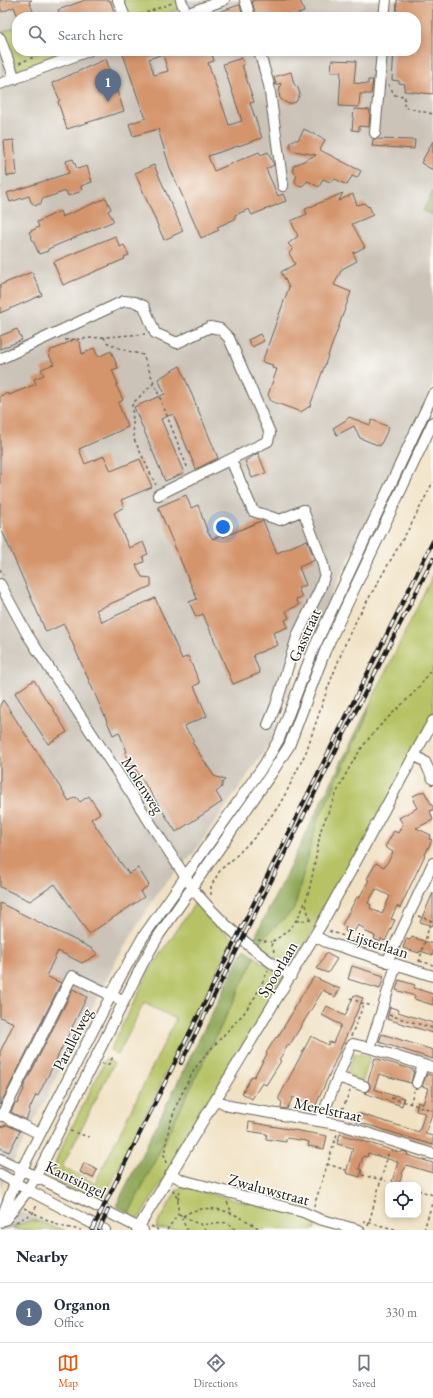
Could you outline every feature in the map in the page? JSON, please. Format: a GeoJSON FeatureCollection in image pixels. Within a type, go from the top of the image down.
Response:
{"type":"FeatureCollection","features":[{"type":"Feature","properties":{"kind":"street"},"geometry":{"type":"LineString","coordinates":[[118,0],[122,12]]}},
{"type":"Feature","properties":{"kind":"street"},"geometry":{"type":"LineString","coordinates":[[192,12],[224,0]]}},
{"type":"Feature","properties":{"kind":"street"},"geometry":{"type":"LineString","coordinates":[[246,0],[249,12]]}},
{"type":"Feature","properties":{"kind":"street"},"geometry":{"type":"LineString","coordinates":[[385,12],[386,0]]}},
{"type":"Feature","properties":{"kind":"street"},"geometry":{"type":"LineString","coordinates":[[176,1],[180,12]]}},
{"type":"Feature","properties":{"kind":"street"},"geometry":{"type":"LineString","coordinates":[[0,38],[15,79]]}},
{"type":"Feature","properties":{"kind":"street"},"geometry":{"type":"LineString","coordinates":[[0,84],[75,56]]}},
{"type":"Feature","properties":{"kind":"street"},"geometry":{"type":"LineString","coordinates":[[260,56],[269,86],[283,186]]}},
{"type":"Feature","properties":{"kind":"street"},"geometry":{"type":"LineString","coordinates":[[375,133],[382,56]]}},
{"type":"Feature","properties":{"kind":"street"},"geometry":{"type":"LineString","coordinates":[[0,359],[124,301],[135,302],[144,306],[155,333],[177,343],[210,328],[220,329],[229,338],[270,432],[268,441],[159,494]]}},
{"type":"Feature","properties":{"kind":"street","name":"Gasstraat"},"geometry":{"type":"LineString","coordinates":[[184,877],[264,765],[279,739],[300,681],[314,648],[433,394]]}},
{"type":"Feature","properties":{"kind":"street","name":"Gasstraat"},"geometry":{"type":"LineString","coordinates":[[191,887],[271,774],[288,746],[296,730],[310,687],[323,656],[433,422]]}},
{"type":"Feature","properties":{"kind":"street"},"geometry":{"type":"LineString","coordinates":[[231,460],[253,511],[280,520],[303,510],[322,561],[325,574],[320,589],[298,634],[276,705],[268,725]]}},
{"type":"Feature","properties":{"kind":"street","name":"Molenweg"},"geometry":{"type":"LineString","coordinates":[[0,584],[27,634],[191,887],[220,921],[251,948],[291,976]]}},
{"type":"Feature","properties":{"kind":"street","name":"Spoorlaan"},"geometry":{"type":"LineString","coordinates":[[140,1229],[170,1176],[321,926],[433,721]]}},
{"type":"Feature","properties":{"kind":"street"},"geometry":{"type":"LineString","coordinates":[[415,755],[425,762],[433,779]]}},
{"type":"Feature","properties":{"kind":"street"},"geometry":{"type":"LineString","coordinates":[[370,1048],[382,1010],[392,952],[433,863]]}},
{"type":"Feature","properties":{"kind":"street","name":"Parallelweg"},"geometry":{"type":"LineString","coordinates":[[0,1222],[15,1183],[112,995],[144,937],[184,877]]}},
{"type":"Feature","properties":{"kind":"street","name":"Parallelweg"},"geometry":{"type":"LineString","coordinates":[[0,1226],[28,1190],[36,1176],[159,935],[191,887]]}},
{"type":"Feature","properties":{"kind":"street","name":"Lijsterlaan"},"geometry":{"type":"LineString","coordinates":[[315,936],[326,942],[391,964],[433,976]]}},
{"type":"Feature","properties":{"kind":"street"},"geometry":{"type":"LineString","coordinates":[[40,1134],[1,1116],[72,976],[124,1001]]}},
{"type":"Feature","properties":{"kind":"street"},"geometry":{"type":"LineString","coordinates":[[320,1121],[350,1047],[353,1044],[428,1066],[417,1083]]}},
{"type":"Feature","properties":{"kind":"street"},"geometry":{"type":"LineString","coordinates":[[338,1077],[364,1086]]}},
{"type":"Feature","properties":{"kind":"street","name":"Merelstraat"},"geometry":{"type":"LineString","coordinates":[[216,1099],[229,1106],[336,1124],[433,1154]]}},
{"type":"Feature","properties":{"kind":"street","name":"Kantsingel"},"geometry":{"type":"LineString","coordinates":[[0,1159],[140,1229]]}},
{"type":"Feature","properties":{"kind":"street","name":"Kantsingel"},"geometry":{"type":"LineString","coordinates":[[0,1174],[105,1230]]}},
{"type":"Feature","properties":{"kind":"street","name":"Zwaluwstraat"},"geometry":{"type":"LineString","coordinates":[[170,1176],[303,1212],[311,1216],[359,1230]]}},
{"type":"Feature","properties":{"kind":"path"},"geometry":{"type":"LineString","coordinates":[[148,12],[176,1]]}},
{"type":"Feature","properties":{"kind":"path"},"geometry":{"type":"LineString","coordinates":[[10,66],[36,56]]}},
{"type":"Feature","properties":{"kind":"path"},"geometry":{"type":"LineString","coordinates":[[388,83],[395,95],[405,96],[404,107],[433,114]]}},
{"type":"Feature","properties":{"kind":"path"},"geometry":{"type":"LineString","coordinates":[[58,332],[62,340],[155,333]]}},
{"type":"Feature","properties":{"kind":"path"},"geometry":{"type":"LineString","coordinates":[[104,337],[106,342],[121,349],[143,355],[192,478]]}},
{"type":"Feature","properties":{"kind":"path"},"geometry":{"type":"LineString","coordinates":[[154,383],[133,403],[133,432],[134,439],[159,494]]}},
{"type":"Feature","properties":{"kind":"path"},"geometry":{"type":"LineString","coordinates":[[212,898],[211,886],[221,869],[240,853],[263,828],[278,807],[291,784],[306,752],[327,690],[347,640],[365,604],[412,523],[433,482]]}},
{"type":"Feature","properties":{"kind":"path"},"geometry":{"type":"LineString","coordinates":[[255,939],[271,942],[280,938],[296,922],[306,904],[322,829],[348,770],[361,748],[379,726],[414,694],[428,676],[433,665]]}},
{"type":"Feature","properties":{"kind":"path"},"geometry":{"type":"LineString","coordinates":[[296,922],[310,920],[306,904]]}},
{"type":"Feature","properties":{"kind":"path"},"geometry":{"type":"LineString","coordinates":[[409,914],[432,920],[416,971]]}},
{"type":"Feature","properties":{"kind":"path","name":"Lijsterlaan"},"geometry":{"type":"LineString","coordinates":[[310,920],[332,932],[392,952]]}},
{"type":"Feature","properties":{"kind":"path"},"geometry":{"type":"LineString","coordinates":[[178,1200],[164,1154],[169,1127],[176,1106],[196,1068],[210,1050],[244,1013],[255,996],[272,964],[274,950],[271,942]]}},
{"type":"Feature","properties":{"kind":"path","name":"Lijsterlaan"},"geometry":{"type":"LineString","coordinates":[[419,961],[433,965]]}},
{"type":"Feature","properties":{"kind":"path"},"geometry":{"type":"LineString","coordinates":[[350,998],[432,1028]]}},
{"type":"Feature","properties":{"kind":"path"},"geometry":{"type":"LineString","coordinates":[[353,1044],[349,1040],[364,1004]]}},
{"type":"Feature","properties":{"kind":"path"},"geometry":{"type":"LineString","coordinates":[[311,1216],[337,1134],[335,1129],[336,1124],[354,1082]]}},
{"type":"Feature","properties":{"kind":"path"},"geometry":{"type":"LineString","coordinates":[[410,1104],[417,1083]]}},
{"type":"Feature","properties":{"kind":"path"},"geometry":{"type":"LineString","coordinates":[[391,1098],[432,1110]]}},
{"type":"Feature","properties":{"kind":"path"},"geometry":{"type":"LineString","coordinates":[[367,1230],[380,1179],[392,1141]]}},
{"type":"Feature","properties":{"kind":"path"},"geometry":{"type":"LineString","coordinates":[[327,1164],[346,1170]]}},
{"type":"Feature","properties":{"kind":"path"},"geometry":{"type":"LineString","coordinates":[[362,1174],[386,1181]]}},
{"type":"Feature","properties":{"kind":"path"},"geometry":{"type":"LineString","coordinates":[[167,1230],[178,1214],[178,1200],[182,1180]]}},
{"type":"Feature","properties":{"kind":"path"},"geometry":{"type":"LineString","coordinates":[[421,1191],[433,1194]]}},
{"type":"Feature","properties":{"kind":"path"},"geometry":{"type":"LineString","coordinates":[[424,1230],[433,1200]]}},
{"type":"Feature","properties":{"kind":"path"},"geometry":{"type":"LineString","coordinates":[[16,1204],[60,1226],[81,1230]]}},
{"type":"Feature","properties":{"kind":"path"},"geometry":{"type":"LineString","coordinates":[[183,1216],[189,1212],[207,1207],[218,1208],[240,1217],[261,1230]]}},
{"type":"Feature","properties":{"kind":"path"},"geometry":{"type":"LineString","coordinates":[[178,1214],[200,1224],[205,1230]]}},
{"type":"Feature","properties":{"kind":"path"},"geometry":{"type":"LineString","coordinates":[[183,1216],[182,1219],[187,1230]]}},
{"type":"Feature","properties":{"kind":"path"},"geometry":{"type":"LineString","coordinates":[[200,1224],[217,1222],[227,1223],[235,1230]]}},
{"type":"Feature","properties":{"kind":"shaded area"},"geometry":{"type":"Polygon","coordinates":[[[0,0],[433,0],[433,384],[300,661],[270,743],[193,854],[161,888],[118,957],[0,1188],[0,0]]]}},
{"type":"Feature","properties":{"kind":"shaded area"},"geometry":{"type":"Polygon","coordinates":[[[0,1202],[63,1230],[0,1230],[0,1202]]]}},
{"type":"Feature","properties":{"kind":"green space"},"geometry":{"type":"Polygon","coordinates":[[[122,0],[178,0],[181,8],[171,12],[126,12],[122,0]]]}},
{"type":"Feature","properties":{"kind":"green space"},"geometry":{"type":"Polygon","coordinates":[[[12,29],[12,56],[55,56],[17,71],[3,32],[12,29]]]}},
{"type":"Feature","properties":{"kind":"green space"},"geometry":{"type":"Polygon","coordinates":[[[433,191],[433,215],[423,211],[433,191]]]}},
{"type":"Feature","properties":{"kind":"green space"},"geometry":{"type":"Polygon","coordinates":[[[433,575],[433,721],[297,958],[286,959],[264,953],[254,947],[294,909],[317,822],[365,721],[369,706],[433,575]]]}},
{"type":"Feature","properties":{"kind":"green space"},"geometry":{"type":"Polygon","coordinates":[[[369,706],[365,721],[317,822],[294,909],[254,947],[251,945],[369,706]]]}},
{"type":"Feature","properties":{"kind":"green space"},"geometry":{"type":"Polygon","coordinates":[[[197,900],[223,930],[233,939],[101,1204],[54,1180],[56,1161],[106,1059],[114,1063],[62,1167],[95,1183],[176,1019],[144,1003],[118,1055],[110,1050],[149,972],[197,900]]]}},
{"type":"Feature","properties":{"kind":"green space"},"geometry":{"type":"Polygon","coordinates":[[[245,949],[255,957],[129,1213],[116,1206],[245,949]]]}},
{"type":"Feature","properties":{"kind":"green space"},"geometry":{"type":"Polygon","coordinates":[[[255,957],[286,980],[141,1216],[135,1219],[129,1213],[255,957]]]}},
{"type":"Feature","properties":{"kind":"green space"},"geometry":{"type":"Polygon","coordinates":[[[355,1053],[370,1057],[362,1083],[345,1078],[355,1053]]]}},
{"type":"Feature","properties":{"kind":"green space"},"geometry":{"type":"Polygon","coordinates":[[[188,1188],[317,1220],[314,1230],[156,1229],[157,1224],[177,1190],[188,1188]]]}},
{"type":"Feature","properties":{"kind":"green space"},"geometry":{"type":"Polygon","coordinates":[[[32,1220],[65,1230],[18,1230],[12,1227],[32,1220]]]}},
{"type":"Feature","properties":{"kind":"building"},"geometry":{"type":"Polygon","coordinates":[[[0,0],[32,0],[29,2],[33,11],[16,12],[14,7],[2,12],[0,0]]]}},
{"type":"Feature","properties":{"kind":"building"},"geometry":{"type":"Polygon","coordinates":[[[85,0],[110,0],[114,12],[59,12],[58,10],[85,0]]]}},
{"type":"Feature","properties":{"kind":"building"},"geometry":{"type":"Polygon","coordinates":[[[300,0],[304,12],[255,12],[252,1],[300,0]]]}},
{"type":"Feature","properties":{"kind":"building"},"geometry":{"type":"Polygon","coordinates":[[[397,0],[433,0],[433,94],[404,91],[405,84],[392,80],[394,56],[421,56],[421,12],[396,12],[397,0]]]}},
{"type":"Feature","properties":{"kind":"building"},"geometry":{"type":"Polygon","coordinates":[[[240,5],[242,12],[219,12],[240,5]]]}},
{"type":"Feature","properties":{"kind":"building"},"geometry":{"type":"Polygon","coordinates":[[[124,56],[157,56],[149,59],[154,75],[168,71],[163,56],[212,56],[214,61],[208,63],[229,125],[242,121],[223,64],[242,58],[244,65],[242,65],[254,102],[250,103],[262,138],[208,156],[214,171],[259,152],[261,155],[268,152],[274,165],[266,169],[278,196],[283,194],[286,201],[252,215],[249,209],[235,215],[235,219],[217,227],[219,230],[201,238],[170,168],[158,129],[133,136],[129,124],[146,118],[124,56]]]}},
{"type":"Feature","properties":{"kind":"building"},"geometry":{"type":"Polygon","coordinates":[[[106,59],[124,111],[67,129],[58,101],[60,100],[52,83],[106,59]]]}},
{"type":"Feature","properties":{"kind":"building"},"geometry":{"type":"Polygon","coordinates":[[[332,60],[356,61],[354,83],[368,84],[368,80],[373,80],[371,94],[360,94],[359,107],[339,106],[341,72],[331,72],[332,60]]]}},
{"type":"Feature","properties":{"kind":"building"},"geometry":{"type":"Polygon","coordinates":[[[291,72],[294,84],[298,88],[300,94],[296,102],[289,104],[280,98],[279,93],[281,83],[276,85],[274,77],[291,72]]]}},
{"type":"Feature","properties":{"kind":"building"},"geometry":{"type":"Polygon","coordinates":[[[354,109],[370,110],[369,127],[359,126],[359,131],[352,130],[354,109]]]}},
{"type":"Feature","properties":{"kind":"building"},"geometry":{"type":"Polygon","coordinates":[[[304,129],[325,140],[320,150],[361,171],[357,178],[352,176],[347,185],[335,179],[330,182],[323,179],[319,187],[308,181],[302,186],[297,185],[295,181],[297,175],[293,171],[293,166],[316,155],[294,151],[290,148],[290,142],[298,140],[304,129]]]}},
{"type":"Feature","properties":{"kind":"building"},"geometry":{"type":"Polygon","coordinates":[[[373,139],[415,140],[414,149],[372,146],[373,139]]]}},
{"type":"Feature","properties":{"kind":"building"},"geometry":{"type":"Polygon","coordinates":[[[14,140],[17,175],[7,176],[4,141],[14,140]]]}},
{"type":"Feature","properties":{"kind":"building"},"geometry":{"type":"Polygon","coordinates":[[[433,141],[433,170],[421,163],[433,141]]]}},
{"type":"Feature","properties":{"kind":"building"},"geometry":{"type":"Polygon","coordinates":[[[73,159],[77,169],[87,166],[92,182],[81,186],[82,191],[68,196],[66,191],[42,199],[41,204],[36,206],[31,202],[29,196],[10,202],[7,193],[69,173],[66,161],[73,159]]]}},
{"type":"Feature","properties":{"kind":"building"},"geometry":{"type":"Polygon","coordinates":[[[154,165],[183,231],[164,240],[135,173],[154,165]]]}},
{"type":"Feature","properties":{"kind":"building"},"geometry":{"type":"Polygon","coordinates":[[[343,193],[338,201],[353,194],[357,205],[364,203],[368,207],[369,206],[373,215],[352,224],[365,247],[353,253],[357,261],[342,269],[334,285],[351,292],[310,406],[301,412],[271,401],[268,395],[277,369],[272,368],[273,365],[262,362],[289,287],[281,272],[295,264],[289,253],[293,249],[288,244],[298,236],[291,221],[307,214],[305,209],[343,193]]]}},
{"type":"Feature","properties":{"kind":"building"},"geometry":{"type":"Polygon","coordinates":[[[106,198],[111,209],[108,211],[114,221],[39,254],[29,232],[39,227],[37,222],[60,211],[62,217],[106,198]]]}},
{"type":"Feature","properties":{"kind":"building"},"geometry":{"type":"Polygon","coordinates":[[[115,236],[120,247],[124,245],[129,255],[124,257],[125,259],[63,285],[53,262],[115,236]]]}},
{"type":"Feature","properties":{"kind":"building"},"geometry":{"type":"Polygon","coordinates":[[[32,272],[42,295],[0,313],[0,285],[32,272]]]}},
{"type":"Feature","properties":{"kind":"building"},"geometry":{"type":"Polygon","coordinates":[[[17,329],[22,340],[0,349],[0,336],[17,329]]]}},
{"type":"Feature","properties":{"kind":"building"},"geometry":{"type":"Polygon","coordinates":[[[260,334],[264,341],[252,347],[248,340],[260,334]]]}},
{"type":"Feature","properties":{"kind":"building"},"geometry":{"type":"Polygon","coordinates":[[[75,339],[80,343],[82,354],[94,348],[98,357],[111,351],[118,368],[112,370],[118,384],[116,385],[123,400],[118,403],[128,427],[79,449],[85,464],[104,456],[111,471],[140,459],[152,487],[121,500],[124,507],[114,513],[129,548],[143,542],[148,554],[143,556],[144,562],[136,565],[142,577],[151,578],[151,586],[96,610],[102,622],[155,598],[182,659],[188,656],[200,683],[194,686],[207,716],[184,726],[194,741],[192,742],[214,776],[225,780],[222,783],[222,787],[216,792],[222,802],[176,832],[125,753],[127,752],[119,732],[113,735],[64,624],[46,632],[0,526],[0,396],[8,393],[9,395],[36,384],[34,379],[44,375],[41,369],[54,364],[49,355],[51,350],[75,339]]]}},
{"type":"Feature","properties":{"kind":"building"},"geometry":{"type":"Polygon","coordinates":[[[180,366],[218,458],[196,469],[173,414],[161,419],[184,473],[165,481],[134,407],[165,394],[158,379],[180,366]]]}},
{"type":"Feature","properties":{"kind":"building"},"geometry":{"type":"Polygon","coordinates":[[[349,417],[370,425],[372,420],[389,427],[380,446],[360,438],[354,426],[337,435],[333,428],[349,417]]]}},
{"type":"Feature","properties":{"kind":"building"},"geometry":{"type":"Polygon","coordinates":[[[258,453],[266,473],[252,478],[245,461],[258,453]]]}},
{"type":"Feature","properties":{"kind":"building"},"geometry":{"type":"Polygon","coordinates":[[[186,495],[191,508],[198,505],[208,533],[213,539],[222,535],[223,537],[263,521],[277,553],[307,540],[315,560],[299,567],[306,585],[298,588],[302,597],[296,599],[299,605],[286,611],[289,618],[285,620],[288,627],[273,633],[278,645],[253,655],[260,673],[233,684],[203,614],[196,617],[189,602],[197,599],[158,507],[186,495]]]}},
{"type":"Feature","properties":{"kind":"building"},"geometry":{"type":"Polygon","coordinates":[[[34,680],[67,732],[48,744],[15,693],[34,680]]]}},
{"type":"Feature","properties":{"kind":"building"},"geometry":{"type":"Polygon","coordinates":[[[3,700],[69,801],[76,797],[80,802],[89,796],[100,813],[91,819],[129,874],[138,868],[149,885],[140,892],[144,897],[89,934],[55,884],[30,901],[0,887],[0,705],[3,700]]]}},
{"type":"Feature","properties":{"kind":"building"},"geometry":{"type":"Polygon","coordinates":[[[424,791],[433,807],[433,810],[430,811],[433,820],[416,828],[431,835],[429,839],[432,840],[400,908],[397,906],[391,919],[395,920],[385,941],[381,939],[380,942],[374,939],[375,936],[364,931],[365,929],[358,925],[354,932],[352,931],[350,934],[345,931],[346,928],[342,925],[357,897],[359,898],[369,880],[367,879],[376,863],[384,867],[389,860],[393,852],[385,847],[394,831],[398,833],[403,824],[399,818],[417,808],[413,800],[415,800],[413,796],[424,791]],[[376,889],[368,903],[371,905],[370,908],[382,914],[390,896],[376,889]]]}},
{"type":"Feature","properties":{"kind":"building"},"geometry":{"type":"Polygon","coordinates":[[[433,893],[433,926],[420,922],[433,893]]]}},
{"type":"Feature","properties":{"kind":"building"},"geometry":{"type":"Polygon","coordinates":[[[0,903],[91,948],[98,954],[82,963],[58,951],[46,976],[61,983],[0,1105],[0,1052],[14,1023],[0,1017],[0,903]]]}},
{"type":"Feature","properties":{"kind":"building"},"geometry":{"type":"Polygon","coordinates":[[[412,937],[433,944],[433,955],[420,951],[419,953],[403,948],[406,939],[410,940],[412,937]]]}},
{"type":"Feature","properties":{"kind":"building"},"geometry":{"type":"Polygon","coordinates":[[[326,953],[337,959],[328,973],[317,969],[326,953]]]}},
{"type":"Feature","properties":{"kind":"building"},"geometry":{"type":"Polygon","coordinates":[[[352,966],[384,976],[380,989],[348,979],[352,966]]]}},
{"type":"Feature","properties":{"kind":"building"},"geometry":{"type":"Polygon","coordinates":[[[314,977],[340,989],[335,997],[323,990],[279,1060],[281,1061],[266,1085],[262,1083],[252,1099],[242,1093],[252,1076],[254,1077],[267,1054],[266,1053],[276,1037],[277,1038],[294,1010],[293,1009],[314,977]]]}},
{"type":"Feature","properties":{"kind":"building"},"geometry":{"type":"Polygon","coordinates":[[[399,980],[415,985],[414,988],[433,994],[433,1005],[414,999],[415,996],[396,990],[399,980]]]}},
{"type":"Feature","properties":{"kind":"building"},"geometry":{"type":"Polygon","coordinates":[[[73,989],[87,997],[38,1096],[36,1095],[26,1120],[11,1112],[15,1103],[17,1104],[24,1089],[23,1088],[73,989]]]}},
{"type":"Feature","properties":{"kind":"building"},"geometry":{"type":"Polygon","coordinates":[[[354,995],[363,998],[315,1107],[293,1097],[287,1109],[281,1108],[282,1102],[279,1100],[279,1097],[311,1036],[328,1045],[329,1042],[333,1043],[341,1025],[322,1015],[327,1006],[345,1016],[354,995]]]}},
{"type":"Feature","properties":{"kind":"building"},"geometry":{"type":"Polygon","coordinates":[[[390,1007],[399,1010],[398,1012],[433,1023],[433,1033],[387,1019],[390,1007]]]}},
{"type":"Feature","properties":{"kind":"building"},"geometry":{"type":"Polygon","coordinates":[[[382,1034],[433,1050],[433,1059],[379,1042],[382,1034]]]}},
{"type":"Feature","properties":{"kind":"building"},"geometry":{"type":"Polygon","coordinates":[[[375,1058],[414,1070],[411,1083],[379,1074],[374,1089],[404,1098],[402,1106],[364,1093],[370,1088],[368,1081],[375,1058]]]}},
{"type":"Feature","properties":{"kind":"building"},"geometry":{"type":"Polygon","coordinates":[[[427,1074],[433,1076],[433,1114],[425,1134],[433,1136],[433,1145],[355,1121],[357,1113],[419,1132],[425,1113],[416,1111],[418,1102],[423,1104],[428,1088],[422,1086],[427,1074]]]}},
{"type":"Feature","properties":{"kind":"building"},"geometry":{"type":"Polygon","coordinates":[[[249,1122],[327,1136],[324,1149],[308,1146],[309,1142],[306,1141],[286,1138],[286,1142],[266,1139],[267,1134],[248,1131],[249,1122]]]}},
{"type":"Feature","properties":{"kind":"building"},"geometry":{"type":"Polygon","coordinates":[[[7,1125],[20,1131],[9,1152],[0,1148],[0,1127],[7,1125]]]}},
{"type":"Feature","properties":{"kind":"building"},"geometry":{"type":"Polygon","coordinates":[[[340,1134],[401,1153],[402,1151],[408,1153],[407,1155],[433,1163],[433,1173],[406,1165],[400,1182],[392,1182],[398,1162],[368,1153],[367,1157],[363,1156],[359,1169],[362,1170],[360,1177],[346,1173],[353,1148],[337,1144],[340,1134]]]}},
{"type":"Feature","properties":{"kind":"building"},"geometry":{"type":"Polygon","coordinates":[[[84,1163],[97,1170],[93,1178],[80,1172],[84,1163]]]}},
{"type":"Feature","properties":{"kind":"railway"},"geometry":{"type":"LineString","coordinates":[[92,1230],[433,541]]}},
{"type":"Feature","properties":{"kind":"railway"},"geometry":{"type":"LineString","coordinates":[[181,1063],[338,746],[433,559]]}},
{"type":"Feature","properties":{"kind":"railway"},"geometry":{"type":"LineString","coordinates":[[99,1230],[108,1210]]}},
{"type":"Feature","properties":{"kind":"place","name":"Organon"},"geometry":{"type":"Point","coordinates":[108,102]}}]}
